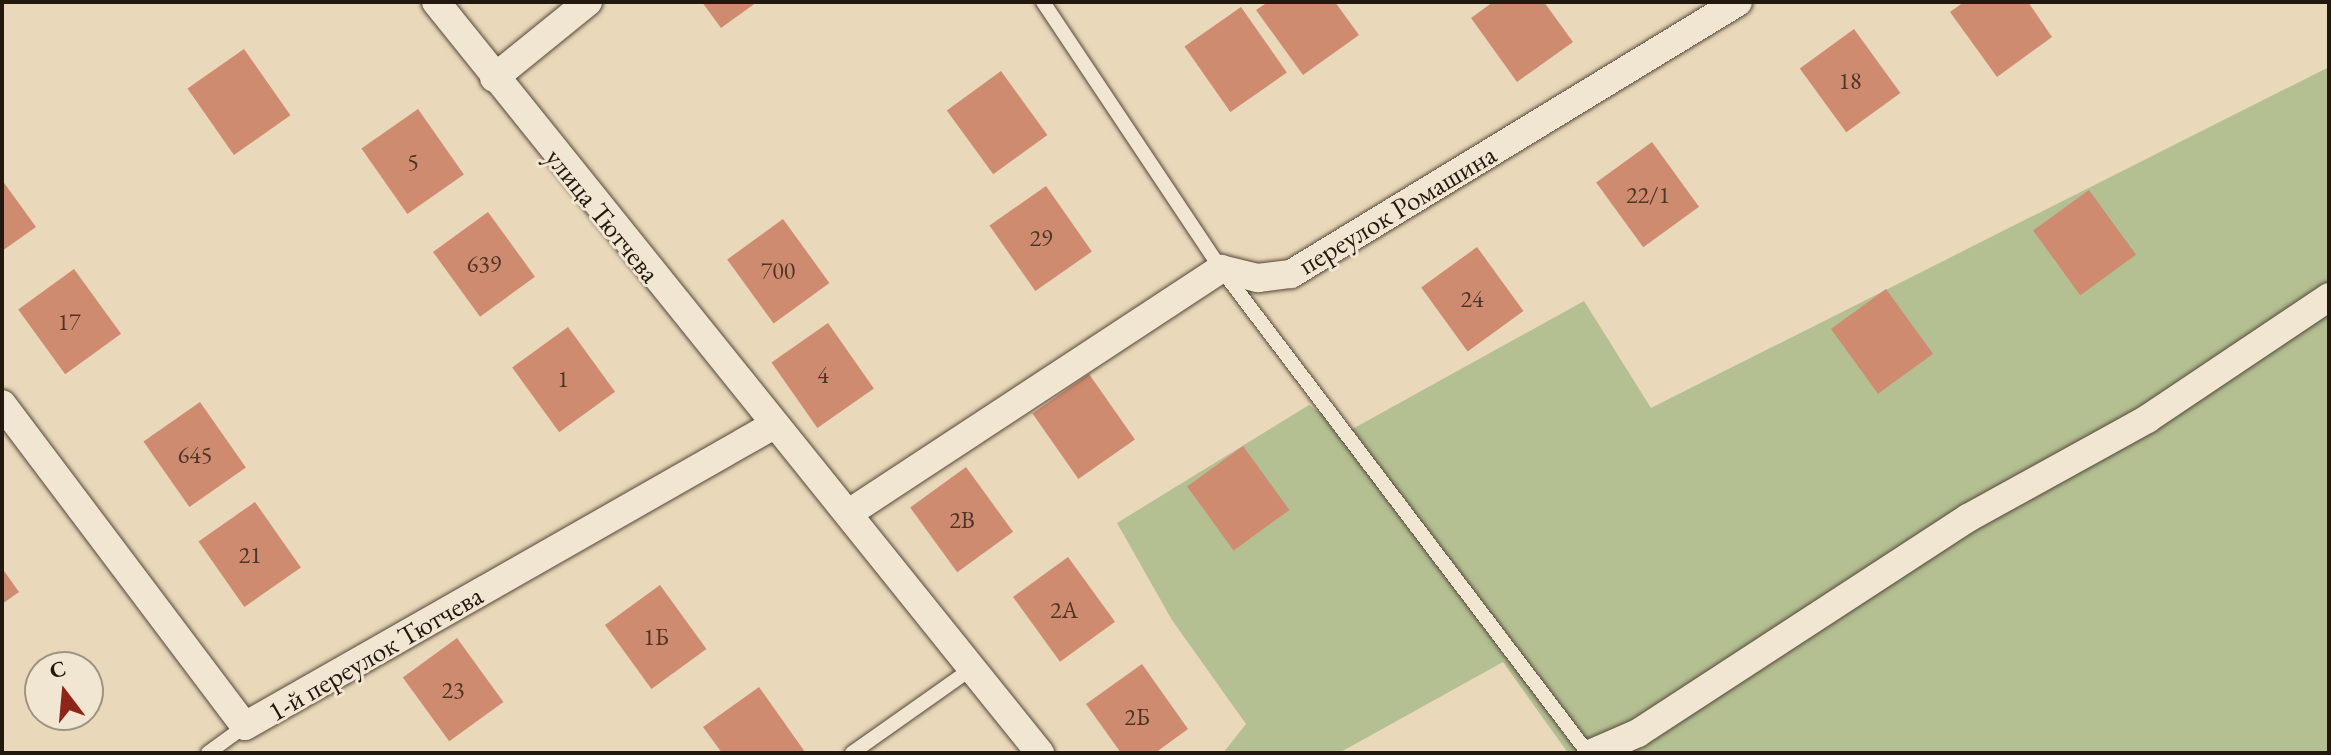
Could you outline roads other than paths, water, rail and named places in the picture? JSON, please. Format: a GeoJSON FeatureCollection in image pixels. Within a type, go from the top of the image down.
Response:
{"type":"FeatureCollection","features":[{"type":"Feature","properties":{"kind":"street","name":"улица Тютчева"},"geometry":{"type":"LineString","coordinates":[[436,2],[772,426],[849,513],[1040,753]]}},
{"type":"Feature","properties":{"kind":"street"},"geometry":{"type":"LineString","coordinates":[[494,78],[588,2]]}},
{"type":"Feature","properties":{"kind":"street","name":"переулок Ромашина"},"geometry":{"type":"LineString","coordinates":[[1221,269],[1258,278],[1291,274],[1738,2]]}},
{"type":"Feature","properties":{"kind":"street"},"geometry":{"type":"LineString","coordinates":[[849,513],[1221,269]]}},
{"type":"Feature","properties":{"kind":"street"},"geometry":{"type":"LineString","coordinates":[[1590,753],[1638,733],[1968,518],[2147,419],[2329,297]]}},
{"type":"Feature","properties":{"kind":"street","name":"1-й переулок Тютчева"},"geometry":{"type":"LineString","coordinates":[[2,404],[245,726],[772,426]]}},
{"type":"Feature","properties":{"kind":"lane"},"geometry":{"type":"LineString","coordinates":[[1043,2],[1221,269],[1590,753]]}},
{"type":"Feature","properties":{"kind":"lane"},"geometry":{"type":"LineString","coordinates":[[852,753],[974,667]]}},
{"type":"Feature","properties":{"kind":"lane"},"geometry":{"type":"LineString","coordinates":[[208,753],[245,726]]}}]}
